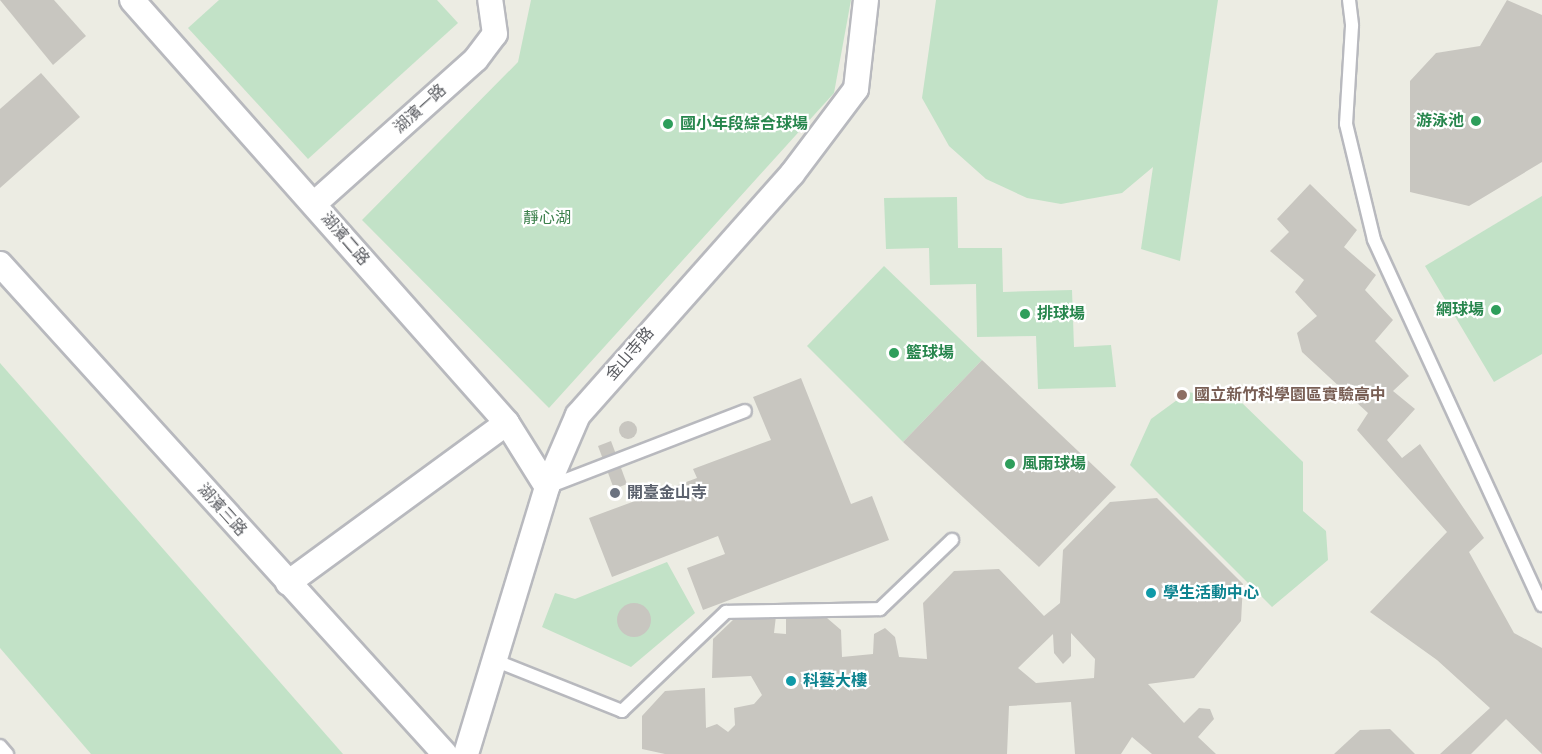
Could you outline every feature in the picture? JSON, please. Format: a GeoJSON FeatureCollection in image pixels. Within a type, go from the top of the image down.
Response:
{"type":"FeatureCollection","features":[{"type":"Feature","properties":{"kind":"street","name":"湖濱二路"},"geometry":{"type":"LineString","coordinates":[[132,0],[507,423],[547,487]]}},
{"type":"Feature","properties":{"kind":"street","name":"湖濱一路"},"geometry":{"type":"LineString","coordinates":[[314,204],[476,59],[495,34],[490,0]]}},
{"type":"Feature","properties":{"kind":"street","name":"金山寺路"},"geometry":{"type":"LineString","coordinates":[[466,754],[547,487],[578,415],[792,174],[856,89],[866,0]]}},
{"type":"Feature","properties":{"kind":"street","name":"湖濱三路"},"geometry":{"type":"LineString","coordinates":[[0,264],[445,754]]}},
{"type":"Feature","properties":{"kind":"street"},"geometry":{"type":"LineString","coordinates":[[288,583],[507,423]]}},
{"type":"Feature","properties":{"kind":"lane"},"geometry":{"type":"LineString","coordinates":[[1349,0],[1346,124],[1374,240],[1542,605]]}},
{"type":"Feature","properties":{"kind":"lane"},"geometry":{"type":"LineString","coordinates":[[547,487],[745,411]]}},
{"type":"Feature","properties":{"kind":"lane"},"geometry":{"type":"LineString","coordinates":[[494,660],[622,711],[726,612],[880,609],[952,540]]}},
{"type":"Feature","properties":{"kind":"lane"},"geometry":{"type":"LineString","coordinates":[[0,746],[7,754]]}},
{"type":"Feature","properties":{"kind":"green space"},"geometry":{"type":"Polygon","coordinates":[[[219,0],[437,0],[458,23],[308,159],[188,28],[219,0]]]}},
{"type":"Feature","properties":{"kind":"green space","name":"靜心湖"},"geometry":{"type":"Polygon","coordinates":[[[531,0],[851,0],[834,93],[549,408],[362,220],[518,62],[531,0]]]}},
{"type":"Feature","properties":{"kind":"green space"},"geometry":{"type":"Polygon","coordinates":[[[936,0],[1218,0],[1180,261],[1141,249],[1153,167],[1122,193],[1061,204],[1027,198],[986,179],[949,146],[922,98],[936,0]]]}},
{"type":"Feature","properties":{"kind":"green space","name":"網球場"},"geometry":{"type":"Polygon","coordinates":[[[1542,196],[1542,354],[1494,382],[1425,266],[1542,196]]]}},
{"type":"Feature","properties":{"kind":"green space","name":"排球場"},"geometry":{"type":"Polygon","coordinates":[[[957,197],[958,248],[1002,248],[1003,292],[1072,290],[1074,347],[1111,345],[1116,387],[1038,389],[1036,336],[977,337],[976,284],[930,285],[929,248],[886,249],[884,198],[957,197]]]}},
{"type":"Feature","properties":{"kind":"green space","name":"籃球場"},"geometry":{"type":"Polygon","coordinates":[[[884,266],[982,360],[903,442],[807,346],[884,266]]]}},
{"type":"Feature","properties":{"kind":"green space"},"geometry":{"type":"Polygon","coordinates":[[[0,363],[343,754],[91,754],[0,648],[0,363]]]}},
{"type":"Feature","properties":{"kind":"green space"},"geometry":{"type":"Polygon","coordinates":[[[1188,392],[1240,401],[1303,462],[1303,511],[1326,531],[1328,560],[1272,607],[1130,465],[1151,419],[1188,392]]]}},
{"type":"Feature","properties":{"kind":"green space"},"geometry":{"type":"Polygon","coordinates":[[[667,562],[695,613],[631,667],[542,627],[555,593],[575,599],[667,562]]]}},
{"type":"Feature","properties":{"kind":"building"},"geometry":{"type":"Polygon","coordinates":[[[0,0],[54,0],[86,36],[53,65],[0,0]]]}},
{"type":"Feature","properties":{"kind":"building","name":"游泳池"},"geometry":{"type":"Polygon","coordinates":[[[1507,0],[1542,15],[1542,162],[1469,206],[1410,192],[1410,81],[1436,53],[1480,46],[1507,0]]]}},
{"type":"Feature","properties":{"kind":"building"},"geometry":{"type":"Polygon","coordinates":[[[41,73],[80,117],[0,188],[0,109],[41,73]]]}},
{"type":"Feature","properties":{"kind":"building"},"geometry":{"type":"Polygon","coordinates":[[[1310,184],[1357,230],[1344,247],[1376,275],[1365,290],[1393,320],[1375,341],[1409,376],[1393,391],[1415,409],[1387,440],[1402,458],[1420,444],[1484,538],[1469,552],[1514,633],[1542,648],[1542,754],[1506,719],[1471,754],[1440,754],[1490,708],[1437,660],[1370,612],[1447,532],[1357,430],[1368,413],[1302,352],[1297,333],[1317,316],[1295,292],[1304,280],[1270,251],[1289,232],[1277,219],[1310,184]]]}},
{"type":"Feature","properties":{"kind":"building","name":"風雨球場"},"geometry":{"type":"Polygon","coordinates":[[[982,360],[1116,487],[1039,567],[903,442],[982,360]]]}},
{"type":"Feature","properties":{"kind":"building"},"geometry":{"type":"Polygon","coordinates":[[[801,378],[851,504],[872,496],[889,540],[703,610],[687,568],[725,554],[718,536],[612,577],[589,518],[697,478],[693,469],[771,440],[753,397],[801,378]]]}},
{"type":"Feature","properties":{"kind":"building"},"geometry":{"type":"Polygon","coordinates":[[[624,421],[632,421],[637,426],[635,437],[624,439],[619,434],[619,426],[624,421]]]}},
{"type":"Feature","properties":{"kind":"building"},"geometry":{"type":"Polygon","coordinates":[[[611,441],[627,484],[614,489],[598,446],[611,441]]]}},
{"type":"Feature","properties":{"kind":"building"},"geometry":{"type":"Polygon","coordinates":[[[1157,498],[1243,584],[1241,621],[1194,678],[1148,684],[1184,723],[1199,708],[1210,709],[1214,719],[1198,737],[1216,754],[1152,754],[1132,737],[1121,754],[1075,754],[1071,702],[1009,706],[1007,754],[665,754],[642,749],[642,716],[665,691],[705,688],[706,728],[717,724],[728,732],[735,725],[734,708],[754,704],[762,695],[751,676],[712,678],[713,639],[734,619],[776,616],[774,633],[786,634],[786,615],[820,612],[841,630],[842,657],[873,654],[874,634],[885,628],[895,637],[899,657],[927,659],[923,603],[954,571],[999,569],[1044,616],[1060,603],[1063,550],[1110,502],[1157,498]],[[1071,633],[1071,656],[1063,664],[1054,653],[1053,634],[1018,668],[1036,683],[1094,678],[1095,659],[1071,633]],[[829,673],[828,684],[843,685],[843,674],[829,673]]]}},
{"type":"Feature","properties":{"kind":"building"},"geometry":{"type":"Polygon","coordinates":[[[634,603],[646,608],[651,620],[646,632],[634,637],[622,632],[617,620],[622,608],[634,603]]]}},
{"type":"Feature","properties":{"kind":"building"},"geometry":{"type":"Polygon","coordinates":[[[1390,729],[1415,754],[1334,754],[1360,730],[1390,729]]]}},
{"type":"Feature","properties":{"kind":"place","name":"游泳池"},"geometry":{"type":"Point","coordinates":[1476,121]}},
{"type":"Feature","properties":{"kind":"place","name":"國小年段綜合球場"},"geometry":{"type":"Point","coordinates":[668,124]}},
{"type":"Feature","properties":{"kind":"place","name":"網球場"},"geometry":{"type":"Point","coordinates":[1496,310]}},
{"type":"Feature","properties":{"kind":"place","name":"排球場"},"geometry":{"type":"Point","coordinates":[1025,314]}},
{"type":"Feature","properties":{"kind":"place","name":"籃球場"},"geometry":{"type":"Point","coordinates":[894,353]}},
{"type":"Feature","properties":{"kind":"place","name":"國立新竹科學園區實驗高中"},"geometry":{"type":"Point","coordinates":[1182,395]}},
{"type":"Feature","properties":{"kind":"place","name":"風雨球場"},"geometry":{"type":"Point","coordinates":[1010,464]}},
{"type":"Feature","properties":{"kind":"place","name":"開臺金山寺"},"geometry":{"type":"Point","coordinates":[615,493]}},
{"type":"Feature","properties":{"kind":"place","name":"學生活動中心"},"geometry":{"type":"Point","coordinates":[1151,593]}},
{"type":"Feature","properties":{"kind":"place","name":"科藝大樓"},"geometry":{"type":"Point","coordinates":[791,681]}}]}
